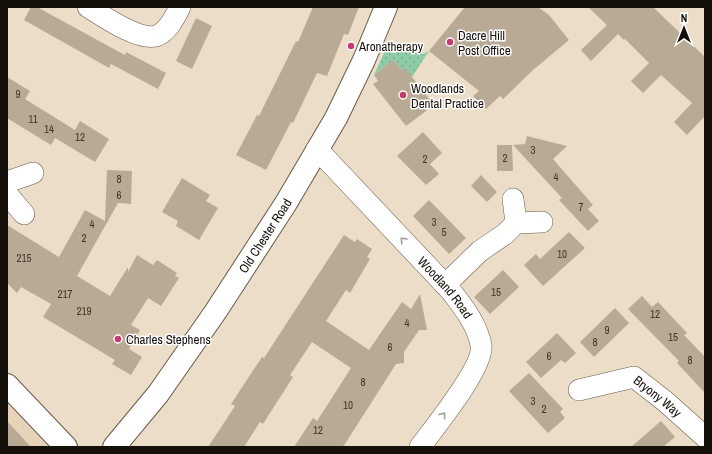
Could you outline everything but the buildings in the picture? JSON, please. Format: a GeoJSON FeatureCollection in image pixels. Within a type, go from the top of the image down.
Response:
{"type":"FeatureCollection","features":[{"type":"Feature","properties":{"kind":"main road","name":"Old Chester Road"},"geometry":{"type":"LineString","coordinates":[[114,447],[158,394],[216,311],[286,203],[336,118],[386,7]]}},
{"type":"Feature","properties":{"kind":"main road"},"geometry":{"type":"LineString","coordinates":[[7,385],[66,447]]}},
{"type":"Feature","properties":{"kind":"main road"},"geometry":{"type":"LineString","coordinates":[[136,447],[158,394]]}},
{"type":"Feature","properties":{"kind":"street"},"geometry":{"type":"LineString","coordinates":[[88,7],[124,28],[147,36],[161,33],[167,28],[180,7]]}},
{"type":"Feature","properties":{"kind":"street","name":"Woodland Road"},"geometry":{"type":"LineString","coordinates":[[317,149],[446,285],[468,314],[477,332],[481,346],[478,363],[463,388],[420,447]]}},
{"type":"Feature","properties":{"kind":"street"},"geometry":{"type":"LineString","coordinates":[[7,182],[33,173]]}},
{"type":"Feature","properties":{"kind":"street"},"geometry":{"type":"LineString","coordinates":[[7,194],[24,214]]}},
{"type":"Feature","properties":{"kind":"street"},"geometry":{"type":"LineString","coordinates":[[513,200],[516,223]]}},
{"type":"Feature","properties":{"kind":"street"},"geometry":{"type":"LineString","coordinates":[[446,285],[480,251],[505,234],[516,223],[542,222]]}},
{"type":"Feature","properties":{"kind":"street","name":"Bryony Way"},"geometry":{"type":"LineString","coordinates":[[579,390],[634,377],[666,402],[705,437]]}},
{"type":"Feature","properties":{"kind":"street"},"geometry":{"type":"LineString","coordinates":[[700,447],[705,441]]}},
{"type":"Feature","properties":{"kind":"shaded area"},"geometry":{"type":"Polygon","coordinates":[[[7,400],[52,447],[7,447],[7,400]]]}},
{"type":"Feature","properties":{"kind":"green space"},"geometry":{"type":"Polygon","coordinates":[[[388,44],[423,54],[429,51],[412,77],[402,70],[393,60],[374,75],[388,44]]]}},
{"type":"Feature","properties":{"kind":"place","name":"Dacre Hill Post Office"},"geometry":{"type":"Point","coordinates":[450,42]}},
{"type":"Feature","properties":{"kind":"place","name":"Aronatherapy"},"geometry":{"type":"Point","coordinates":[351,46]}},
{"type":"Feature","properties":{"kind":"place","name":"Woodlands Dental Practice"},"geometry":{"type":"Point","coordinates":[403,95]}},
{"type":"Feature","properties":{"kind":"place","name":"Charles Stephens"},"geometry":{"type":"Point","coordinates":[118,339]}}]}
